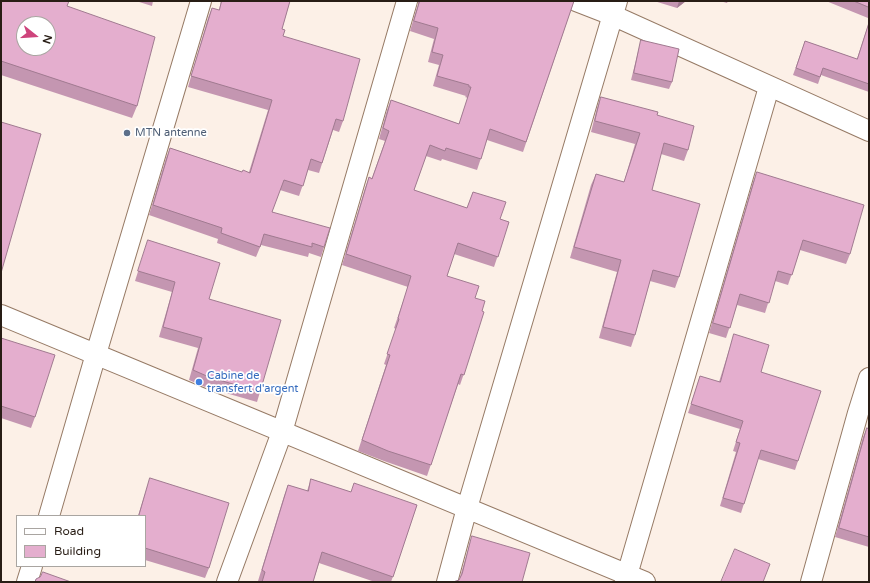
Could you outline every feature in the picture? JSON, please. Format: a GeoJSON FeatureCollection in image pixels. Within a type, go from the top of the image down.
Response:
{"type":"FeatureCollection","features":[{"type":"Feature","properties":{"kind":"street"},"geometry":{"type":"LineString","coordinates":[[49,515],[201,1]]}},
{"type":"Feature","properties":{"kind":"street"},"geometry":{"type":"LineString","coordinates":[[227,582],[282,432],[408,1]]}},
{"type":"Feature","properties":{"kind":"street"},"geometry":{"type":"LineString","coordinates":[[576,1],[615,8],[769,87],[869,131]]}},
{"type":"Feature","properties":{"kind":"street"},"geometry":{"type":"LineString","coordinates":[[447,582],[467,508],[615,8]]}},
{"type":"Feature","properties":{"kind":"street"},"geometry":{"type":"LineString","coordinates":[[1,315],[467,508],[633,580],[769,87]]}},
{"type":"Feature","properties":{"kind":"street"},"geometry":{"type":"LineString","coordinates":[[811,582],[869,378]]}},
{"type":"Feature","properties":{"kind":"street"},"geometry":{"type":"LineString","coordinates":[[27,582],[32,567]]}},
{"type":"Feature","properties":{"kind":"building"},"geometry":{"type":"Polygon","coordinates":[[[1,1],[69,1],[67,6],[155,37],[137,106],[1,61],[1,1]]]}},
{"type":"Feature","properties":{"kind":"building"},"geometry":{"type":"Polygon","coordinates":[[[222,1],[290,1],[282,29],[285,30],[283,36],[360,59],[343,121],[336,119],[322,163],[311,159],[303,186],[284,180],[272,212],[330,228],[324,247],[312,243],[312,247],[264,234],[260,247],[221,233],[222,228],[153,205],[170,148],[242,172],[243,170],[250,173],[272,100],[191,76],[212,8],[219,10],[222,1]]]}},
{"type":"Feature","properties":{"kind":"building"},"geometry":{"type":"Polygon","coordinates":[[[420,1],[574,1],[526,142],[490,129],[481,159],[446,148],[445,151],[430,145],[414,190],[467,208],[473,192],[506,202],[500,219],[509,222],[498,257],[458,243],[447,276],[479,286],[475,298],[485,301],[482,311],[484,312],[464,375],[461,374],[431,465],[388,451],[362,440],[390,355],[387,354],[411,276],[346,254],[369,177],[372,179],[389,131],[383,128],[391,100],[459,124],[471,87],[469,87],[469,85],[437,76],[443,55],[432,52],[438,28],[414,21],[420,1]]]}},
{"type":"Feature","properties":{"kind":"building"},"geometry":{"type":"Polygon","coordinates":[[[854,1],[869,1],[869,7],[854,1]]]}},
{"type":"Feature","properties":{"kind":"building"},"geometry":{"type":"Polygon","coordinates":[[[869,23],[869,84],[823,68],[820,77],[796,68],[805,41],[857,59],[869,23]]]}},
{"type":"Feature","properties":{"kind":"building"},"geometry":{"type":"Polygon","coordinates":[[[641,40],[679,49],[672,82],[634,73],[641,40]]]}},
{"type":"Feature","properties":{"kind":"building"},"geometry":{"type":"Polygon","coordinates":[[[601,97],[658,112],[657,115],[694,126],[688,150],[664,143],[652,190],[700,204],[679,277],[653,270],[635,335],[603,327],[621,260],[574,247],[596,174],[624,182],[640,133],[595,121],[601,97]]]}},
{"type":"Feature","properties":{"kind":"building"},"geometry":{"type":"Polygon","coordinates":[[[1,122],[41,134],[1,273],[1,122]]]}},
{"type":"Feature","properties":{"kind":"building"},"geometry":{"type":"Polygon","coordinates":[[[757,172],[864,205],[850,254],[803,240],[792,275],[778,271],[769,303],[740,294],[730,328],[713,323],[757,172]]]}},
{"type":"Feature","properties":{"kind":"building"},"geometry":{"type":"Polygon","coordinates":[[[148,240],[220,263],[209,299],[281,320],[260,392],[209,377],[193,370],[202,338],[163,327],[175,282],[138,271],[148,240]]]}},
{"type":"Feature","properties":{"kind":"building"},"geometry":{"type":"Polygon","coordinates":[[[734,334],[769,345],[761,372],[821,391],[798,461],[761,450],[744,504],[723,498],[740,443],[736,442],[743,421],[691,404],[700,376],[720,382],[734,334]]]}},
{"type":"Feature","properties":{"kind":"building"},"geometry":{"type":"Polygon","coordinates":[[[1,338],[55,355],[35,417],[1,406],[1,338]]]}},
{"type":"Feature","properties":{"kind":"building"},"geometry":{"type":"Polygon","coordinates":[[[867,428],[869,429],[869,537],[839,528],[867,428]]]}},
{"type":"Feature","properties":{"kind":"building"},"geometry":{"type":"Polygon","coordinates":[[[150,478],[229,503],[209,568],[146,548],[146,515],[139,515],[150,478]]]}},
{"type":"Feature","properties":{"kind":"building"},"geometry":{"type":"Polygon","coordinates":[[[311,479],[351,492],[354,483],[417,505],[393,577],[322,552],[313,582],[262,582],[265,572],[262,570],[288,485],[308,491],[311,479]]]}},
{"type":"Feature","properties":{"kind":"building"},"geometry":{"type":"Polygon","coordinates":[[[472,536],[530,553],[522,582],[453,582],[459,580],[462,574],[472,536]]]}},
{"type":"Feature","properties":{"kind":"building"},"geometry":{"type":"Polygon","coordinates":[[[735,549],[770,564],[763,582],[721,582],[735,549]]]}},
{"type":"Feature","properties":{"kind":"building"},"geometry":{"type":"Polygon","coordinates":[[[43,572],[71,582],[35,582],[43,572]]]}},
{"type":"Feature","properties":{"kind":"place","name":"MTN antenne"},"geometry":{"type":"Point","coordinates":[127,133]}},
{"type":"Feature","properties":{"kind":"place","name":"Cabine de transfert d'argent"},"geometry":{"type":"Point","coordinates":[199,382]}}]}
